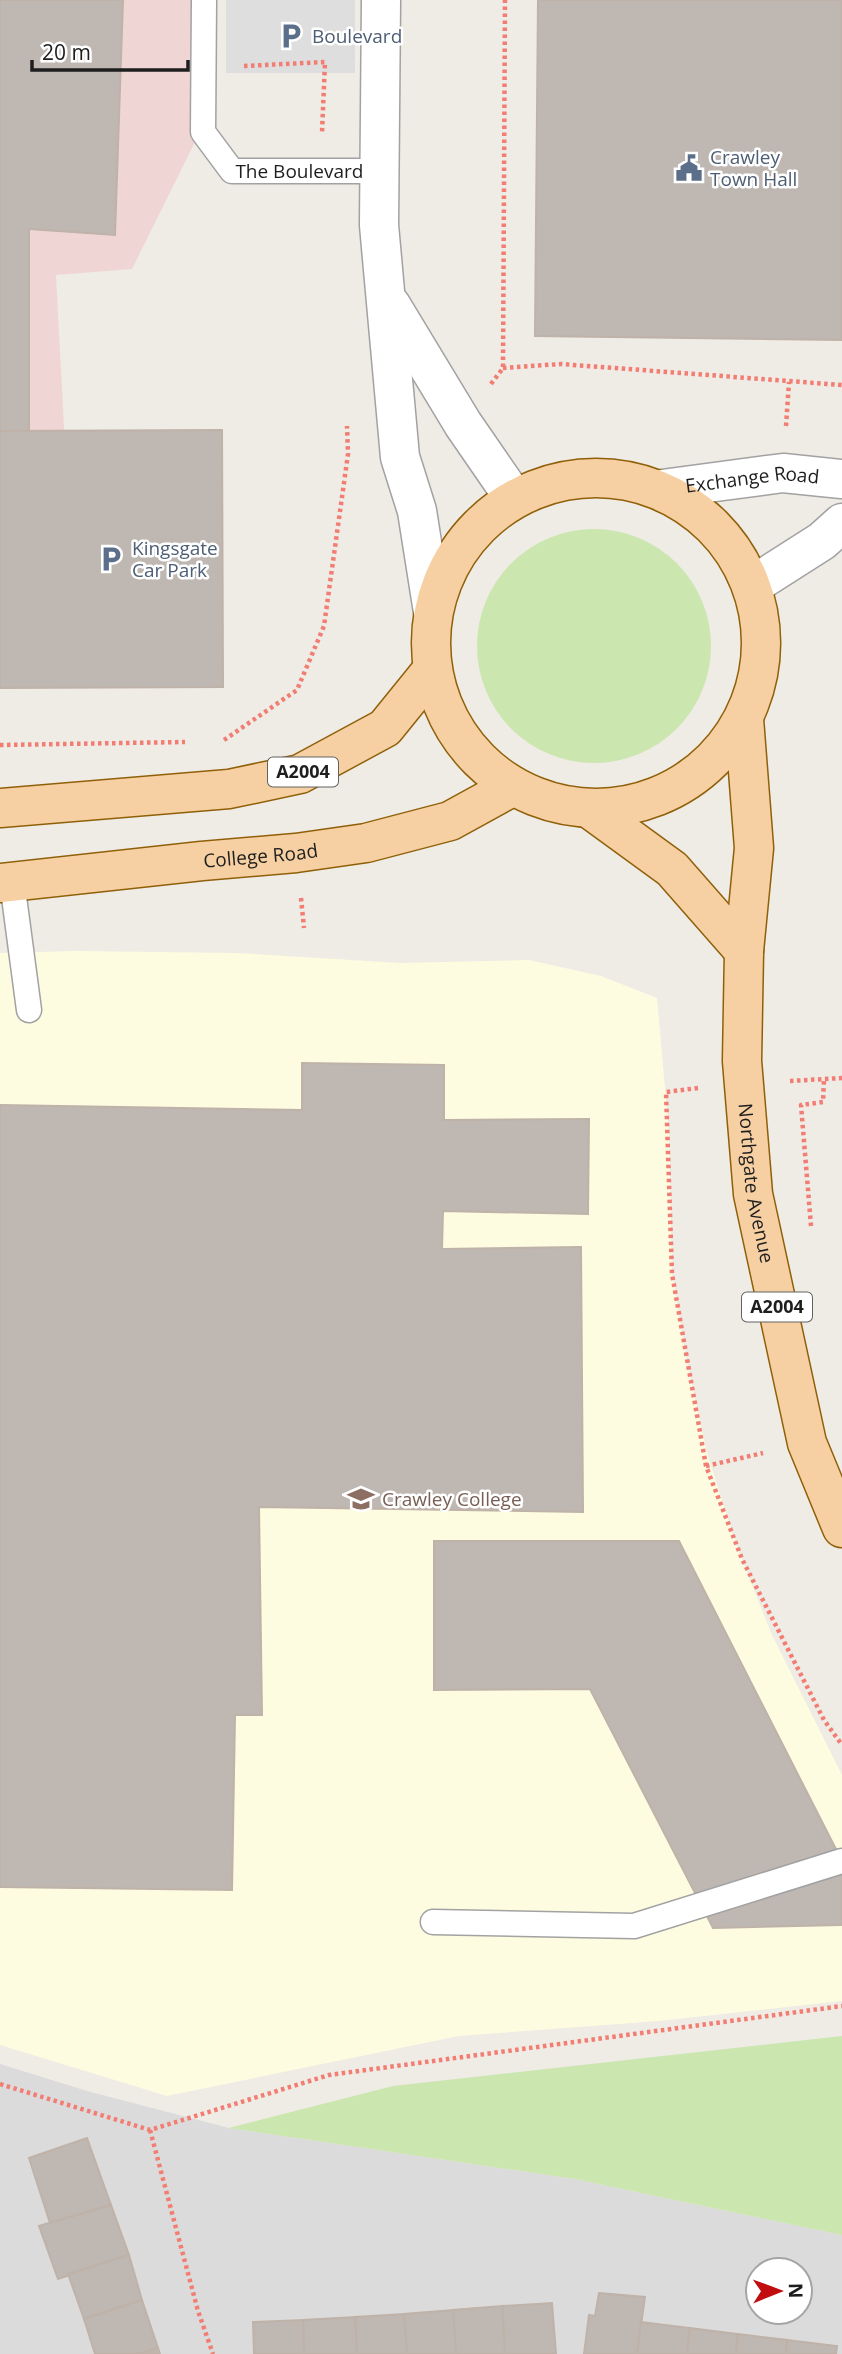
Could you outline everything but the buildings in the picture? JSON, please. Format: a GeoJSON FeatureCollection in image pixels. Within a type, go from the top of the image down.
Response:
{"type":"FeatureCollection","features":[{"type":"Feature","properties":{"kind":"main road"},"geometry":{"type":"LineString","coordinates":[[610,476],[662,489],[707,517],[753,585],[760,610],[762,666],[744,719],[711,764],[676,790],[634,806],[591,810],[550,803],[512,787],[475,756],[447,717],[432,670],[433,612],[448,566],[476,528],[514,498],[561,480],[610,476]]}},
{"type":"Feature","properties":{"kind":"main road","name":"A2004"},"geometry":{"type":"LineString","coordinates":[[0,808],[229,789],[300,774],[385,728],[432,670]]}},
{"type":"Feature","properties":{"kind":"main road","name":"Northgate Avenue"},"geometry":{"type":"LineString","coordinates":[[744,719],[754,849],[744,951],[743,1084],[752,1194],[807,1443],[841,1524]]}},
{"type":"Feature","properties":{"kind":"main road","name":"College Road"},"geometry":{"type":"LineString","coordinates":[[6,883],[296,853],[366,843],[450,821],[512,787]]}},
{"type":"Feature","properties":{"kind":"main road"},"geometry":{"type":"LineString","coordinates":[[591,810],[672,869],[744,951]]}},
{"type":"Feature","properties":{"kind":"street","name":"The Boulevard"},"geometry":{"type":"LineString","coordinates":[[381,0],[379,225],[400,457],[416,511],[433,612]]}},
{"type":"Feature","properties":{"kind":"street","name":"The Boulevard"},"geometry":{"type":"LineString","coordinates":[[387,297],[463,424],[514,498]]}},
{"type":"Feature","properties":{"kind":"street","name":"Exchange Road"},"geometry":{"type":"LineString","coordinates":[[662,489],[783,473],[842,478]]}},
{"type":"Feature","properties":{"kind":"street"},"geometry":{"type":"LineString","coordinates":[[753,585],[814,547],[842,523]]}},
{"type":"Feature","properties":{"kind":"lane","name":"The Boulevard"},"geometry":{"type":"LineString","coordinates":[[204,0],[203,132],[232,171],[381,171]]}},
{"type":"Feature","properties":{"kind":"lane"},"geometry":{"type":"LineString","coordinates":[[6,883],[29,1010]]}},
{"type":"Feature","properties":{"kind":"lane"},"geometry":{"type":"LineString","coordinates":[[433,1922],[634,1926],[842,1861]]}},
{"type":"Feature","properties":{"kind":"path"},"geometry":{"type":"LineString","coordinates":[[505,0],[503,368],[561,364],[842,385]]}},
{"type":"Feature","properties":{"kind":"path"},"geometry":{"type":"LineString","coordinates":[[204,67],[325,62],[321,171]]}},
{"type":"Feature","properties":{"kind":"path"},"geometry":{"type":"LineString","coordinates":[[222,741],[297,690],[324,626],[348,454]]}},
{"type":"Feature","properties":{"kind":"path"},"geometry":{"type":"LineString","coordinates":[[0,746],[194,742]]}},
{"type":"Feature","properties":{"kind":"path"},"geometry":{"type":"LineString","coordinates":[[301,896],[304,928]]}},
{"type":"Feature","properties":{"kind":"path"},"geometry":{"type":"LineString","coordinates":[[791,1081],[842,1078]]}},
{"type":"Feature","properties":{"kind":"path"},"geometry":{"type":"LineString","coordinates":[[812,1239],[801,1105],[823,1102],[824,1079]]}},
{"type":"Feature","properties":{"kind":"path"},"geometry":{"type":"LineString","coordinates":[[704,1087],[666,1092],[672,1274],[706,1466],[742,1559],[824,1720],[842,1745]]}},
{"type":"Feature","properties":{"kind":"path"},"geometry":{"type":"LineString","coordinates":[[0,2084],[150,2130],[329,2075],[842,2006]]}},
{"type":"Feature","properties":{"kind":"path"},"geometry":{"type":"LineString","coordinates":[[150,2130],[198,2311],[214,2354]]}},
{"type":"Feature","properties":{"kind":"shaded area"},"geometry":{"type":"Polygon","coordinates":[[[0,0],[201,0],[197,138],[132,269],[56,275],[65,447],[0,445],[0,0]]]}},
{"type":"Feature","properties":{"kind":"shaded area","name":"Boulevard"},"geometry":{"type":"Polygon","coordinates":[[[226,0],[355,0],[355,73],[226,73],[226,0]]]}},
{"type":"Feature","properties":{"kind":"shaded area","name":"Crawley College"},"geometry":{"type":"Polygon","coordinates":[[[0,953],[239,953],[400,963],[529,960],[601,976],[657,998],[669,1133],[672,1274],[686,1357],[707,1453],[736,1544],[771,1633],[842,1775],[842,2001],[659,2021],[459,2036],[167,2096],[0,2045],[0,953]]]}},
{"type":"Feature","properties":{"kind":"shaded area"},"geometry":{"type":"Polygon","coordinates":[[[0,2064],[87,2091],[229,2128],[575,2179],[842,2235],[842,2354],[0,2354],[0,2064]]]}},
{"type":"Feature","properties":{"kind":"green space"},"geometry":{"type":"Polygon","coordinates":[[[594,529],[617,531],[639,538],[677,563],[702,601],[709,623],[709,669],[702,691],[677,729],[639,754],[617,761],[594,763],[571,761],[549,754],[511,729],[486,691],[479,669],[477,646],[479,623],[486,601],[511,563],[549,538],[571,531],[594,529]]]}},
{"type":"Feature","properties":{"kind":"green space"},"geometry":{"type":"Polygon","coordinates":[[[842,2036],[842,2235],[575,2179],[229,2128],[393,2086],[842,2036]]]}},
{"type":"Feature","properties":{"kind":"place","name":"Boulevard"},"geometry":{"type":"Point","coordinates":[291,36]}},
{"type":"Feature","properties":{"kind":"place","name":"Crawley Town Hall"},"geometry":{"type":"Point","coordinates":[689,168]}},
{"type":"Feature","properties":{"kind":"place","name":"Kingsgate Car Park"},"geometry":{"type":"Point","coordinates":[111,559]}},
{"type":"Feature","properties":{"kind":"place","name":"Crawley College"},"geometry":{"type":"Point","coordinates":[361,1499]}}]}
